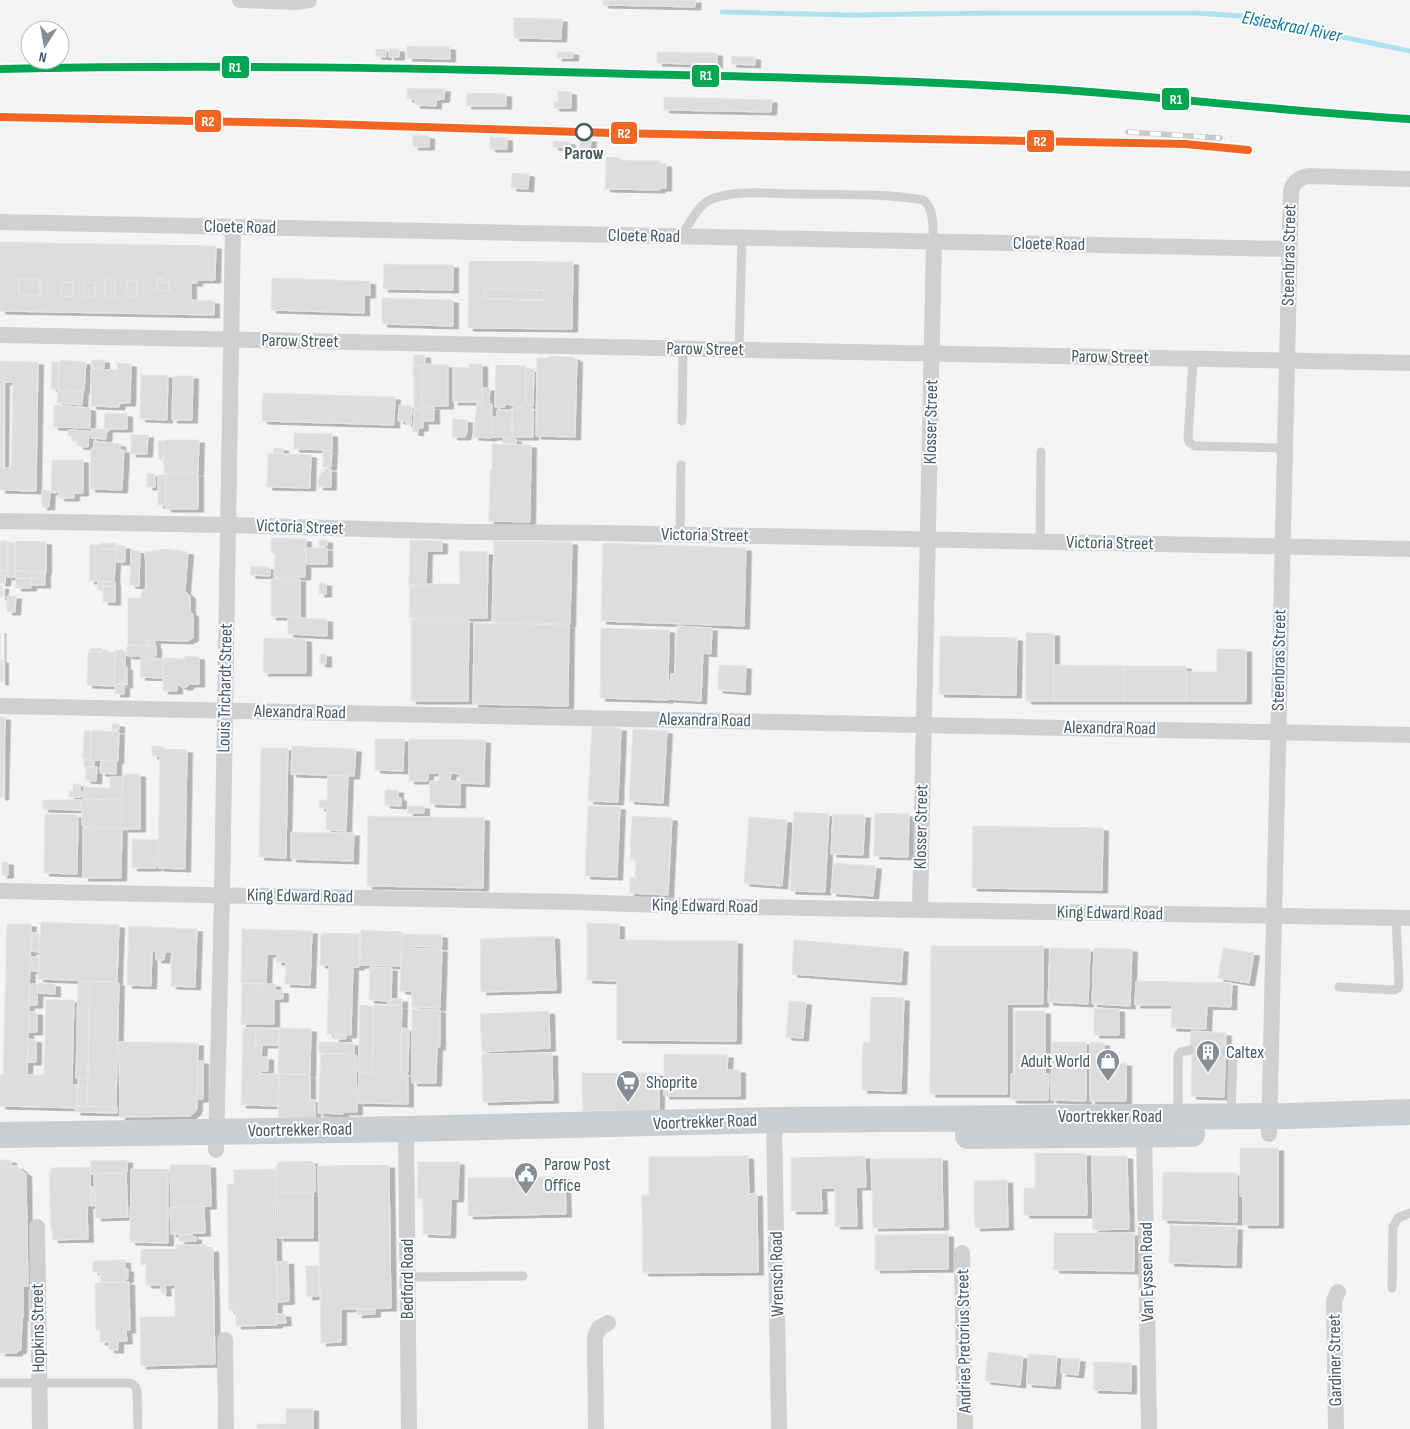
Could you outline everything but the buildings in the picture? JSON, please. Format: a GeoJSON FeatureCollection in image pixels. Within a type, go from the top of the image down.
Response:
{"type":"FeatureCollection","features":[{"type":"Feature","properties":{"kind":"main road","name":"Voortrekker Road"},"geometry":{"type":"LineString","coordinates":[[1144,1125],[1178,1116],[1231,1116],[1269,1125],[1410,1112]]}},
{"type":"Feature","properties":{"kind":"main road","name":"Voortrekker Road"},"geometry":{"type":"LineString","coordinates":[[0,1152],[216,1141],[774,1129],[1269,1125],[1410,1130]]}},
{"type":"Feature","properties":{"kind":"main road","name":"Voortrekker Road"},"geometry":{"type":"LineString","coordinates":[[0,1135],[216,1141]]}},
{"type":"Feature","properties":{"kind":"street"},"geometry":{"type":"LineString","coordinates":[[240,0],[298,2],[309,0]]}},
{"type":"Feature","properties":{"kind":"street","name":"Steenbras Street"},"geometry":{"type":"LineString","coordinates":[[1269,1125],[1290,197],[1292,186],[1301,178],[1308,176],[1410,179]]}},
{"type":"Feature","properties":{"kind":"street","name":"Cloete Road"},"geometry":{"type":"LineString","coordinates":[[0,222],[1289,249]]}},
{"type":"Feature","properties":{"kind":"street","name":"Louis Trichardt Street"},"geometry":{"type":"LineString","coordinates":[[216,1141],[233,227]]}},
{"type":"Feature","properties":{"kind":"street","name":"Klosser Street"},"geometry":{"type":"LineString","coordinates":[[920,909],[934,241]]}},
{"type":"Feature","properties":{"kind":"street","name":"Parow Street"},"geometry":{"type":"LineString","coordinates":[[0,335],[1410,364]]}},
{"type":"Feature","properties":{"kind":"street","name":"Victoria Street"},"geometry":{"type":"LineString","coordinates":[[0,521],[227,524],[467,532],[1410,549]]}},
{"type":"Feature","properties":{"kind":"street","name":"Alexandra Road"},"geometry":{"type":"LineString","coordinates":[[0,706],[1410,734]]}},
{"type":"Feature","properties":{"kind":"street","name":"King Edward Road"},"geometry":{"type":"LineString","coordinates":[[0,891],[222,894],[689,906],[1403,918]]}},
{"type":"Feature","properties":{"kind":"street","name":"Van Eyssen Road"},"geometry":{"type":"LineString","coordinates":[[1144,1125],[1149,1429]]}},
{"type":"Feature","properties":{"kind":"street","name":"Wrensch Road"},"geometry":{"type":"LineString","coordinates":[[774,1129],[779,1429]]}},
{"type":"Feature","properties":{"kind":"street","name":"Bedford Road"},"geometry":{"type":"LineString","coordinates":[[406,1138],[409,1429]]}},
{"type":"Feature","properties":{"kind":"street","name":"Hopkins Street"},"geometry":{"type":"LineString","coordinates":[[37,1227],[40,1429]]}},
{"type":"Feature","properties":{"kind":"street","name":"Andries Pretorius Street"},"geometry":{"type":"LineString","coordinates":[[962,1253],[965,1429]]}},
{"type":"Feature","properties":{"kind":"street","name":"Gardiner Street"},"geometry":{"type":"LineString","coordinates":[[1336,1429],[1334,1300],[1338,1292]]}},
{"type":"Feature","properties":{"kind":"street"},"geometry":{"type":"LineString","coordinates":[[596,1429],[595,1337],[599,1328],[608,1323]]}},
{"type":"Feature","properties":{"kind":"street"},"geometry":{"type":"LineString","coordinates":[[225,1340],[226,1429]]}},
{"type":"Feature","properties":{"kind":"lane","name":"Klosser Street"},"geometry":{"type":"LineString","coordinates":[[681,237],[704,205],[711,199],[748,194],[853,194],[922,200],[930,207],[934,241]]}},
{"type":"Feature","properties":{"kind":"lane"},"geometry":{"type":"LineString","coordinates":[[740,350],[742,237]]}},
{"type":"Feature","properties":{"kind":"lane"},"geometry":{"type":"LineString","coordinates":[[682,420],[683,349]]}},
{"type":"Feature","properties":{"kind":"lane"},"geometry":{"type":"LineString","coordinates":[[1193,359],[1188,439],[1190,443],[1195,446],[1284,448]]}},
{"type":"Feature","properties":{"kind":"lane"},"geometry":{"type":"LineString","coordinates":[[1040,542],[1041,452]]}},
{"type":"Feature","properties":{"kind":"lane"},"geometry":{"type":"LineString","coordinates":[[680,535],[681,466]]}},
{"type":"Feature","properties":{"kind":"lane"},"geometry":{"type":"LineString","coordinates":[[1340,987],[1394,990],[1398,988],[1403,918]]}},
{"type":"Feature","properties":{"kind":"lane"},"geometry":{"type":"LineString","coordinates":[[1178,1116],[1178,1054],[1186,1051]]}},
{"type":"Feature","properties":{"kind":"lane"},"geometry":{"type":"LineString","coordinates":[[1231,1116],[1230,1052],[1270,1052]]}},
{"type":"Feature","properties":{"kind":"lane"},"geometry":{"type":"LineString","coordinates":[[1392,1288],[1393,1227],[1398,1218],[1410,1213]]}},
{"type":"Feature","properties":{"kind":"lane"},"geometry":{"type":"LineString","coordinates":[[407,1277],[523,1276]]}},
{"type":"Feature","properties":{"kind":"lane"},"geometry":{"type":"LineString","coordinates":[[0,1383],[133,1384],[137,1392],[138,1427]]}},
{"type":"Feature","properties":{"kind":"waterway","name":"Elsieskraal River"},"geometry":{"type":"LineString","coordinates":[[722,12],[850,15],[1195,13],[1242,16],[1410,51]]}},
{"type":"Feature","properties":{"kind":"railway"},"geometry":{"type":"LineString","coordinates":[[1128,132],[1220,138]]}},
{"type":"Feature","properties":{"kind":"transit line","name":"R1"},"geometry":{"type":"LineString","coordinates":[[0,69],[158,67],[395,68],[893,81],[1094,92],[1410,119]]}},
{"type":"Feature","properties":{"kind":"transit line","name":"R2"},"geometry":{"type":"LineString","coordinates":[[0,117],[295,123],[611,133],[1185,144],[1248,150]]}},
{"type":"Feature","properties":{"kind":"place","name":"Parow"},"geometry":{"type":"Point","coordinates":[584,132]}},
{"type":"Feature","properties":{"kind":"place","name":"Caltex"},"geometry":{"type":"Point","coordinates":[1208,1073]}},
{"type":"Feature","properties":{"kind":"place","name":"Adult World"},"geometry":{"type":"Point","coordinates":[1108,1082]}},
{"type":"Feature","properties":{"kind":"place","name":"Shoprite"},"geometry":{"type":"Point","coordinates":[628,1103]}},
{"type":"Feature","properties":{"kind":"place","name":"Parow Post Office"},"geometry":{"type":"Point","coordinates":[526,1195]}}]}
